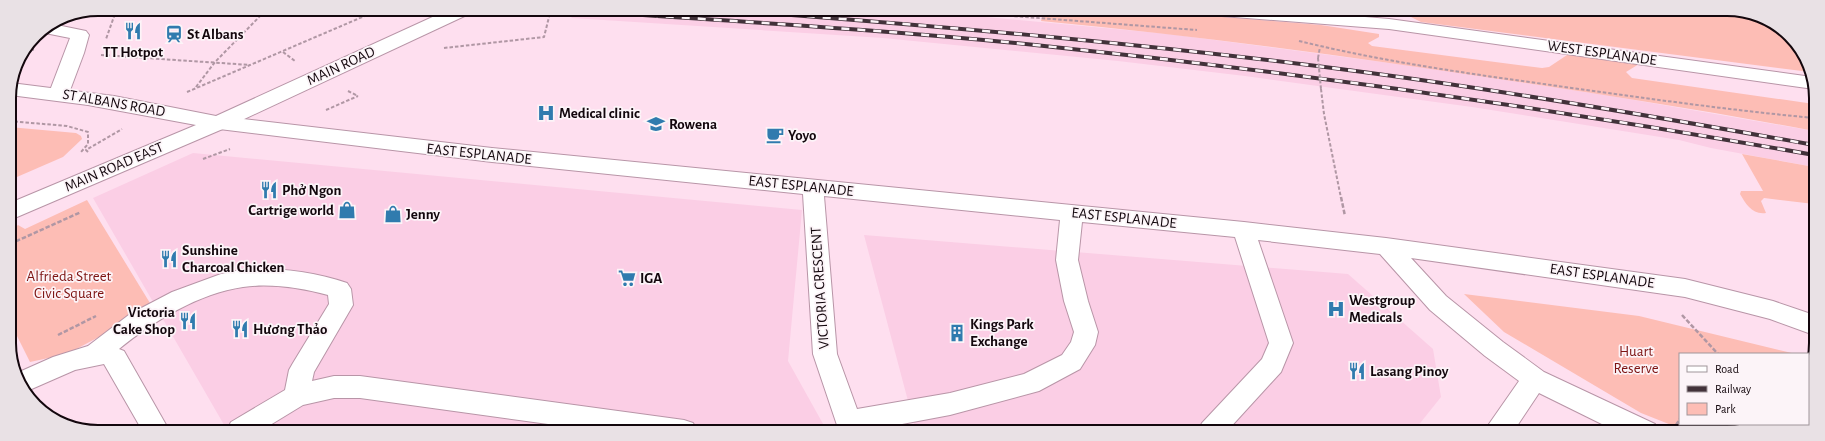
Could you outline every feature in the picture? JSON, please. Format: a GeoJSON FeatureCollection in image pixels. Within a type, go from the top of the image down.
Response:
{"type":"FeatureCollection","features":[{"type":"Feature","properties":{"kind":"street","name":"MAIN ROAD"},"geometry":{"type":"LineString","coordinates":[[218,123],[450,16]]}},
{"type":"Feature","properties":{"kind":"street","name":"WEST ESPLANADE"},"geometry":{"type":"LineString","coordinates":[[1364,16],[1388,17],[1807,82]]}},
{"type":"Feature","properties":{"kind":"street"},"geometry":{"type":"LineString","coordinates":[[53,29],[80,35],[75,53],[59,94]]}},
{"type":"Feature","properties":{"kind":"street","name":"ST ALBANS ROAD"},"geometry":{"type":"LineString","coordinates":[[16,90],[59,94],[156,110],[218,123]]}},
{"type":"Feature","properties":{"kind":"street","name":"EAST ESPLANADE"},"geometry":{"type":"LineString","coordinates":[[218,123],[492,156],[1244,230],[1386,246],[1685,288],[1773,310],[1809,323]]}},
{"type":"Feature","properties":{"kind":"street","name":"MAIN ROAD EAST"},"geometry":{"type":"LineString","coordinates":[[16,209],[218,123]]}},
{"type":"Feature","properties":{"kind":"street","name":"VICTORIA CRESCENT"},"geometry":{"type":"LineString","coordinates":[[813,188],[825,354],[851,425]]}},
{"type":"Feature","properties":{"kind":"street"},"geometry":{"type":"LineString","coordinates":[[856,425],[950,404],[1030,383],[1072,362],[1083,345],[1086,332],[1076,301],[1067,260],[1072,213]]}},
{"type":"Feature","properties":{"kind":"street"},"geometry":{"type":"LineString","coordinates":[[1217,425],[1272,365],[1281,343],[1244,230]]}},
{"type":"Feature","properties":{"kind":"street"},"geometry":{"type":"LineString","coordinates":[[1386,246],[1438,303],[1494,349],[1535,379],[1630,425]]}},
{"type":"Feature","properties":{"kind":"street"},"geometry":{"type":"LineString","coordinates":[[92,356],[145,316],[223,283],[246,278],[297,280],[325,284],[339,289],[341,306],[302,370],[297,396]]}},
{"type":"Feature","properties":{"kind":"street"},"geometry":{"type":"LineString","coordinates":[[25,380],[45,370],[92,356],[104,354],[115,358],[153,425]]}},
{"type":"Feature","properties":{"kind":"street"},"geometry":{"type":"LineString","coordinates":[[1503,425],[1535,379]]}},
{"type":"Feature","properties":{"kind":"street"},"geometry":{"type":"LineString","coordinates":[[248,425],[297,396],[334,387],[360,387],[640,425]]}},
{"type":"Feature","properties":{"kind":"path"},"geometry":{"type":"LineString","coordinates":[[106,40],[114,16]]}},
{"type":"Feature","properties":{"kind":"path"},"geometry":{"type":"LineString","coordinates":[[260,16],[215,62],[196,87],[365,16]]}},
{"type":"Feature","properties":{"kind":"path"},"geometry":{"type":"LineString","coordinates":[[444,48],[544,37],[549,16]]}},
{"type":"Feature","properties":{"kind":"path"},"geometry":{"type":"LineString","coordinates":[[1012,16],[1198,30]]}},
{"type":"Feature","properties":{"kind":"path"},"geometry":{"type":"LineString","coordinates":[[1293,40],[1390,61],[1495,78],[1745,111],[1809,117]]}},
{"type":"Feature","properties":{"kind":"path"},"geometry":{"type":"LineString","coordinates":[[1320,47],[1318,58],[1324,114],[1350,242]]}},
{"type":"Feature","properties":{"kind":"path"},"geometry":{"type":"LineString","coordinates":[[101,55],[103,48]]}},
{"type":"Feature","properties":{"kind":"path"},"geometry":{"type":"LineString","coordinates":[[32,49],[250,65]]}},
{"type":"Feature","properties":{"kind":"path"},"geometry":{"type":"LineString","coordinates":[[16,122],[66,126],[88,132],[89,140],[86,150]]}},
{"type":"Feature","properties":{"kind":"path"},"geometry":{"type":"LineString","coordinates":[[16,241],[81,212]]}},
{"type":"Feature","properties":{"kind":"path"},"geometry":{"type":"LineString","coordinates":[[1654,284],[1717,353]]}},
{"type":"Feature","properties":{"kind":"path"},"geometry":{"type":"LineString","coordinates":[[57,336],[98,315]]}},
{"type":"Feature","properties":{"kind":"shaded area"},"geometry":{"type":"Polygon","coordinates":[[[570,16],[976,16],[1169,34],[1428,68],[1611,96],[1809,130],[1809,166],[1711,148],[1679,140],[1472,107],[1245,76],[1118,61],[883,38],[572,18],[570,16]]]}},
{"type":"Feature","properties":{"kind":"shaded area"},"geometry":{"type":"Polygon","coordinates":[[[193,153],[802,210],[788,361],[824,425],[224,425],[93,198],[193,153]]]}},
{"type":"Feature","properties":{"kind":"shaded area"},"geometry":{"type":"Polygon","coordinates":[[[864,235],[1348,274],[1433,349],[1441,397],[1419,425],[914,425],[864,235]]]}},
{"type":"Feature","properties":{"kind":"green space"},"geometry":{"type":"Polygon","coordinates":[[[1042,16],[1214,16],[1321,25],[1379,34],[1379,37],[1368,43],[1372,46],[1542,68],[1549,67],[1567,55],[1639,64],[1626,72],[1632,78],[1809,103],[1809,130],[1626,98],[1395,64],[1218,40],[1041,21],[1042,16]]]}},
{"type":"Feature","properties":{"kind":"green space"},"geometry":{"type":"Polygon","coordinates":[[[1409,16],[1733,16],[1759,22],[1777,33],[1792,48],[1805,71],[1421,22],[1409,16]]]}},
{"type":"Feature","properties":{"kind":"green space"},"geometry":{"type":"Polygon","coordinates":[[[16,128],[76,133],[81,136],[82,139],[63,157],[16,177],[16,128]]]}},
{"type":"Feature","properties":{"kind":"green space"},"geometry":{"type":"Polygon","coordinates":[[[1742,154],[1809,166],[1809,203],[1764,198],[1761,201],[1766,213],[1761,213],[1753,211],[1740,194],[1741,191],[1763,191],[1742,154]]]}},
{"type":"Feature","properties":{"kind":"green space","name":"Alfrieda Street Civic Square"},"geometry":{"type":"Polygon","coordinates":[[[87,200],[153,308],[67,354],[30,362],[16,334],[16,227],[18,225],[25,229],[87,200]]]}},
{"type":"Feature","properties":{"kind":"green space","name":"Huart Reserve"},"geometry":{"type":"Polygon","coordinates":[[[1464,294],[1639,316],[1792,353],[1679,353],[1679,425],[1671,425],[1641,413],[1504,332],[1464,294]]]}},
{"type":"Feature","properties":{"kind":"railway"},"geometry":{"type":"LineString","coordinates":[[657,16],[977,39],[1231,67],[1523,107],[1809,154]]}},
{"type":"Feature","properties":{"kind":"railway"},"geometry":{"type":"LineString","coordinates":[[806,16],[1125,44],[1363,72],[1645,115],[1809,144]]}},
{"type":"Feature","properties":{"kind":"place","name":"TT Hotpot"},"geometry":{"type":"Point","coordinates":[133,31]}},
{"type":"Feature","properties":{"kind":"place","name":"St Albans"},"geometry":{"type":"Point","coordinates":[174,34]}},
{"type":"Feature","properties":{"kind":"place","name":"Medical clinic"},"geometry":{"type":"Point","coordinates":[546,113]}},
{"type":"Feature","properties":{"kind":"place","name":"Rowena"},"geometry":{"type":"Point","coordinates":[656,124]}},
{"type":"Feature","properties":{"kind":"place","name":"Yoyo"},"geometry":{"type":"Point","coordinates":[775,135]}},
{"type":"Feature","properties":{"kind":"place","name":"Phở Ngon"},"geometry":{"type":"Point","coordinates":[269,190]}},
{"type":"Feature","properties":{"kind":"place","name":"Cartrige world"},"geometry":{"type":"Point","coordinates":[347,210]}},
{"type":"Feature","properties":{"kind":"place","name":"Jenny"},"geometry":{"type":"Point","coordinates":[393,214]}},
{"type":"Feature","properties":{"kind":"place","name":"Sunshine Charcoal Chicken"},"geometry":{"type":"Point","coordinates":[169,259]}},
{"type":"Feature","properties":{"kind":"place","name":"IGA"},"geometry":{"type":"Point","coordinates":[627,278]}},
{"type":"Feature","properties":{"kind":"place","name":"Westgroup Medicals"},"geometry":{"type":"Point","coordinates":[1336,309]}},
{"type":"Feature","properties":{"kind":"place","name":"Victoria Cake Shop"},"geometry":{"type":"Point","coordinates":[188,321]}},
{"type":"Feature","properties":{"kind":"place","name":"Hương Thảo"},"geometry":{"type":"Point","coordinates":[240,329]}},
{"type":"Feature","properties":{"kind":"place","name":"Kings Park Exchange"},"geometry":{"type":"Point","coordinates":[957,333]}},
{"type":"Feature","properties":{"kind":"place","name":"Lasang Pinoy"},"geometry":{"type":"Point","coordinates":[1357,371]}}]}
